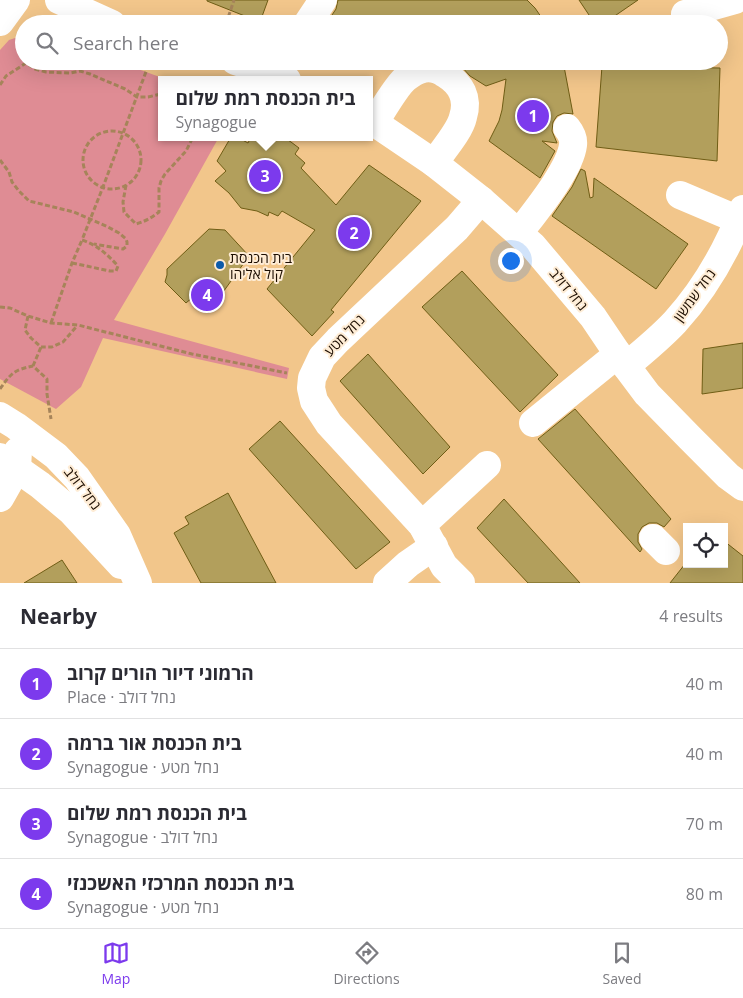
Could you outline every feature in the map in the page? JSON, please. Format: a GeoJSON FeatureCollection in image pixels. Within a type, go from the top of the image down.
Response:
{"type":"FeatureCollection","features":[{"type":"Feature","properties":{"kind":"street"},"geometry":{"type":"LineString","coordinates":[[0,22],[16,0]]}},
{"type":"Feature","properties":{"kind":"street"},"geometry":{"type":"LineString","coordinates":[[59,0],[92,15]]}},
{"type":"Feature","properties":{"kind":"street"},"geometry":{"type":"LineString","coordinates":[[313,15],[323,0]]}},
{"type":"Feature","properties":{"kind":"street"},"geometry":{"type":"LineString","coordinates":[[685,14],[735,0]]}},
{"type":"Feature","properties":{"kind":"street"},"geometry":{"type":"LineString","coordinates":[[273,70],[286,73]]}},
{"type":"Feature","properties":{"kind":"street"},"geometry":{"type":"LineString","coordinates":[[373,119],[405,78],[420,70]]}},
{"type":"Feature","properties":{"kind":"street"},"geometry":{"type":"LineString","coordinates":[[434,163],[463,118],[465,103],[457,82],[438,70]]}},
{"type":"Feature","properties":{"kind":"street","name":"נחל דולב"},"geometry":{"type":"LineString","coordinates":[[373,121],[434,163],[519,233],[593,317],[647,394],[728,476],[743,487]]}},
{"type":"Feature","properties":{"kind":"street"},"geometry":{"type":"LineString","coordinates":[[519,233],[561,175],[569,159],[574,145],[572,136],[567,128]]}},
{"type":"Feature","properties":{"kind":"street"},"geometry":{"type":"LineString","coordinates":[[680,196],[741,214]]}},
{"type":"Feature","properties":{"kind":"street","name":"נחל מטע"},"geometry":{"type":"LineString","coordinates":[[312,378],[322,357],[338,340],[457,228],[481,200]]}},
{"type":"Feature","properties":{"kind":"street","name":"נחל שמשון"},"geometry":{"type":"LineString","coordinates":[[533,423],[622,360],[647,348],[675,322],[706,283],[729,243],[741,214]]}},
{"type":"Feature","properties":{"kind":"street"},"geometry":{"type":"LineString","coordinates":[[312,378],[311,388],[314,401],[329,424],[428,535],[444,566],[461,583]]}},
{"type":"Feature","properties":{"kind":"street"},"geometry":{"type":"LineString","coordinates":[[0,498],[8,462],[18,448],[5,428]]}},
{"type":"Feature","properties":{"kind":"street","name":"נחל דולב"},"geometry":{"type":"LineString","coordinates":[[5,428],[56,456],[78,478],[117,535],[138,583]]}},
{"type":"Feature","properties":{"kind":"street","name":"נחל דולב"},"geometry":{"type":"LineString","coordinates":[[8,462],[71,511],[138,583]]}},
{"type":"Feature","properties":{"kind":"street"},"geometry":{"type":"LineString","coordinates":[[387,583],[408,564],[428,535],[487,465]]}},
{"type":"Feature","properties":{"kind":"path"},"geometry":{"type":"LineString","coordinates":[[229,15],[234,0]]}},
{"type":"Feature","properties":{"kind":"path"},"geometry":{"type":"LineString","coordinates":[[0,85],[6,76],[15,70]]}},
{"type":"Feature","properties":{"kind":"path"},"geometry":{"type":"LineString","coordinates":[[39,70],[70,73],[80,71],[125,89],[137,97],[158,95]]}},
{"type":"Feature","properties":{"kind":"path"},"geometry":{"type":"LineString","coordinates":[[51,323],[72,263],[147,70]]}},
{"type":"Feature","properties":{"kind":"path"},"geometry":{"type":"LineString","coordinates":[[108,131],[118,131],[127,135],[140,150],[139,170],[134,179],[126,185],[117,189],[110,189],[98,185],[90,178],[85,169],[83,159],[90,141],[98,135],[108,131]]}},
{"type":"Feature","properties":{"kind":"path"},"geometry":{"type":"LineString","coordinates":[[126,185],[123,202],[124,212],[136,224],[152,218],[158,212],[161,181],[186,151],[191,141]]}},
{"type":"Feature","properties":{"kind":"path"},"geometry":{"type":"LineString","coordinates":[[0,160],[9,172],[12,182],[29,200],[74,212],[119,233],[126,239],[127,246],[123,249],[93,244],[82,240]]}},
{"type":"Feature","properties":{"kind":"path"},"geometry":{"type":"LineString","coordinates":[[72,263],[116,271],[118,266],[108,255],[93,244]]}},
{"type":"Feature","properties":{"kind":"path"},"geometry":{"type":"LineString","coordinates":[[0,307],[10,308],[51,323],[78,325],[192,354],[312,378]]}},
{"type":"Feature","properties":{"kind":"path"},"geometry":{"type":"LineString","coordinates":[[28,316],[25,330],[42,347],[52,347],[63,342],[78,325]]}},
{"type":"Feature","properties":{"kind":"path"},"geometry":{"type":"LineString","coordinates":[[33,366],[42,347]]}},
{"type":"Feature","properties":{"kind":"path"},"geometry":{"type":"LineString","coordinates":[[0,389],[18,369],[33,366]]}},
{"type":"Feature","properties":{"kind":"path"},"geometry":{"type":"LineString","coordinates":[[33,366],[47,380],[47,394],[52,426]]}},
{"type":"Feature","properties":{"kind":"shaded area"},"geometry":{"type":"Polygon","coordinates":[[[15,38],[15,70],[141,70],[158,76],[158,141],[217,141],[114,320],[289,368],[287,379],[103,338],[81,387],[56,409],[0,379],[0,50],[9,40],[15,38]]]}},
{"type":"Feature","properties":{"kind":"building"},"geometry":{"type":"Polygon","coordinates":[[[268,0],[263,15],[242,15],[207,1],[268,0]]]}},
{"type":"Feature","properties":{"kind":"building"},"geometry":{"type":"Polygon","coordinates":[[[338,0],[527,0],[540,15],[332,15],[338,0]]]}},
{"type":"Feature","properties":{"kind":"building"},"geometry":{"type":"Polygon","coordinates":[[[579,0],[638,0],[616,15],[589,15],[579,0]]]}},
{"type":"Feature","properties":{"kind":"building"},"geometry":{"type":"Polygon","coordinates":[[[465,70],[565,70],[573,114],[564,113],[557,116],[553,122],[552,131],[557,143],[542,141],[555,151],[540,178],[489,141],[499,121],[506,79],[486,86],[470,76],[465,70]]]}},
{"type":"Feature","properties":{"kind":"building"},"geometry":{"type":"Polygon","coordinates":[[[602,70],[720,70],[717,161],[596,147],[602,70]]]}},
{"type":"Feature","properties":{"kind":"building"},"geometry":{"type":"Polygon","coordinates":[[[229,141],[244,141],[248,143],[249,141],[289,141],[299,148],[295,154],[305,163],[301,168],[336,205],[369,165],[421,201],[331,310],[334,312],[312,336],[267,289],[315,230],[282,211],[278,216],[269,212],[268,216],[257,211],[241,208],[229,193],[215,181],[226,171],[217,161],[229,141]]]}},
{"type":"Feature","properties":{"kind":"building"},"geometry":{"type":"Polygon","coordinates":[[[581,169],[585,171],[590,198],[593,197],[594,178],[688,244],[656,289],[552,216],[572,187],[581,169]]]}},
{"type":"Feature","properties":{"kind":"building","name":"בית הכנסת קול אליהו"},"geometry":{"type":"Polygon","coordinates":[[[209,229],[225,230],[249,256],[208,313],[193,297],[186,303],[165,282],[167,269],[209,229]]]}},
{"type":"Feature","properties":{"kind":"building"},"geometry":{"type":"Polygon","coordinates":[[[462,271],[558,375],[520,412],[422,307],[462,271]]]}},
{"type":"Feature","properties":{"kind":"building"},"geometry":{"type":"Polygon","coordinates":[[[743,343],[743,388],[702,394],[703,349],[743,343]]]}},
{"type":"Feature","properties":{"kind":"building"},"geometry":{"type":"Polygon","coordinates":[[[368,354],[450,447],[423,474],[340,381],[368,354]]]}},
{"type":"Feature","properties":{"kind":"building"},"geometry":{"type":"Polygon","coordinates":[[[575,409],[671,519],[664,527],[657,523],[649,523],[642,527],[638,534],[638,542],[642,549],[640,552],[538,439],[575,409]]]}},
{"type":"Feature","properties":{"kind":"building"},"geometry":{"type":"Polygon","coordinates":[[[280,421],[390,542],[356,569],[249,449],[280,421]]]}},
{"type":"Feature","properties":{"kind":"building"},"geometry":{"type":"Polygon","coordinates":[[[228,493],[276,583],[201,583],[174,533],[189,524],[185,517],[228,493]]]}},
{"type":"Feature","properties":{"kind":"building"},"geometry":{"type":"Polygon","coordinates":[[[504,499],[580,583],[528,583],[477,528],[504,499]]]}},
{"type":"Feature","properties":{"kind":"building"},"geometry":{"type":"Polygon","coordinates":[[[728,544],[743,556],[743,583],[670,583],[683,567],[728,568],[728,544]]]}},
{"type":"Feature","properties":{"kind":"building"},"geometry":{"type":"Polygon","coordinates":[[[62,560],[77,583],[24,583],[62,560]]]}},
{"type":"Feature","properties":{"kind":"place","name":"הרמוני דיור הורים קרוב"},"geometry":{"type":"Point","coordinates":[533,116]}},
{"type":"Feature","properties":{"kind":"place","name":"בית הכנסת רמת שלום"},"geometry":{"type":"Point","coordinates":[265,176]}},
{"type":"Feature","properties":{"kind":"place","name":"בית הכנסת אור ברמה"},"geometry":{"type":"Point","coordinates":[354,233]}},
{"type":"Feature","properties":{"kind":"place","name":"בית הכנסת קול אליהו"},"geometry":{"type":"Point","coordinates":[220,265]}},
{"type":"Feature","properties":{"kind":"place","name":"בית הכנסת המרכזי האשכנזי"},"geometry":{"type":"Point","coordinates":[207,295]}}]}
